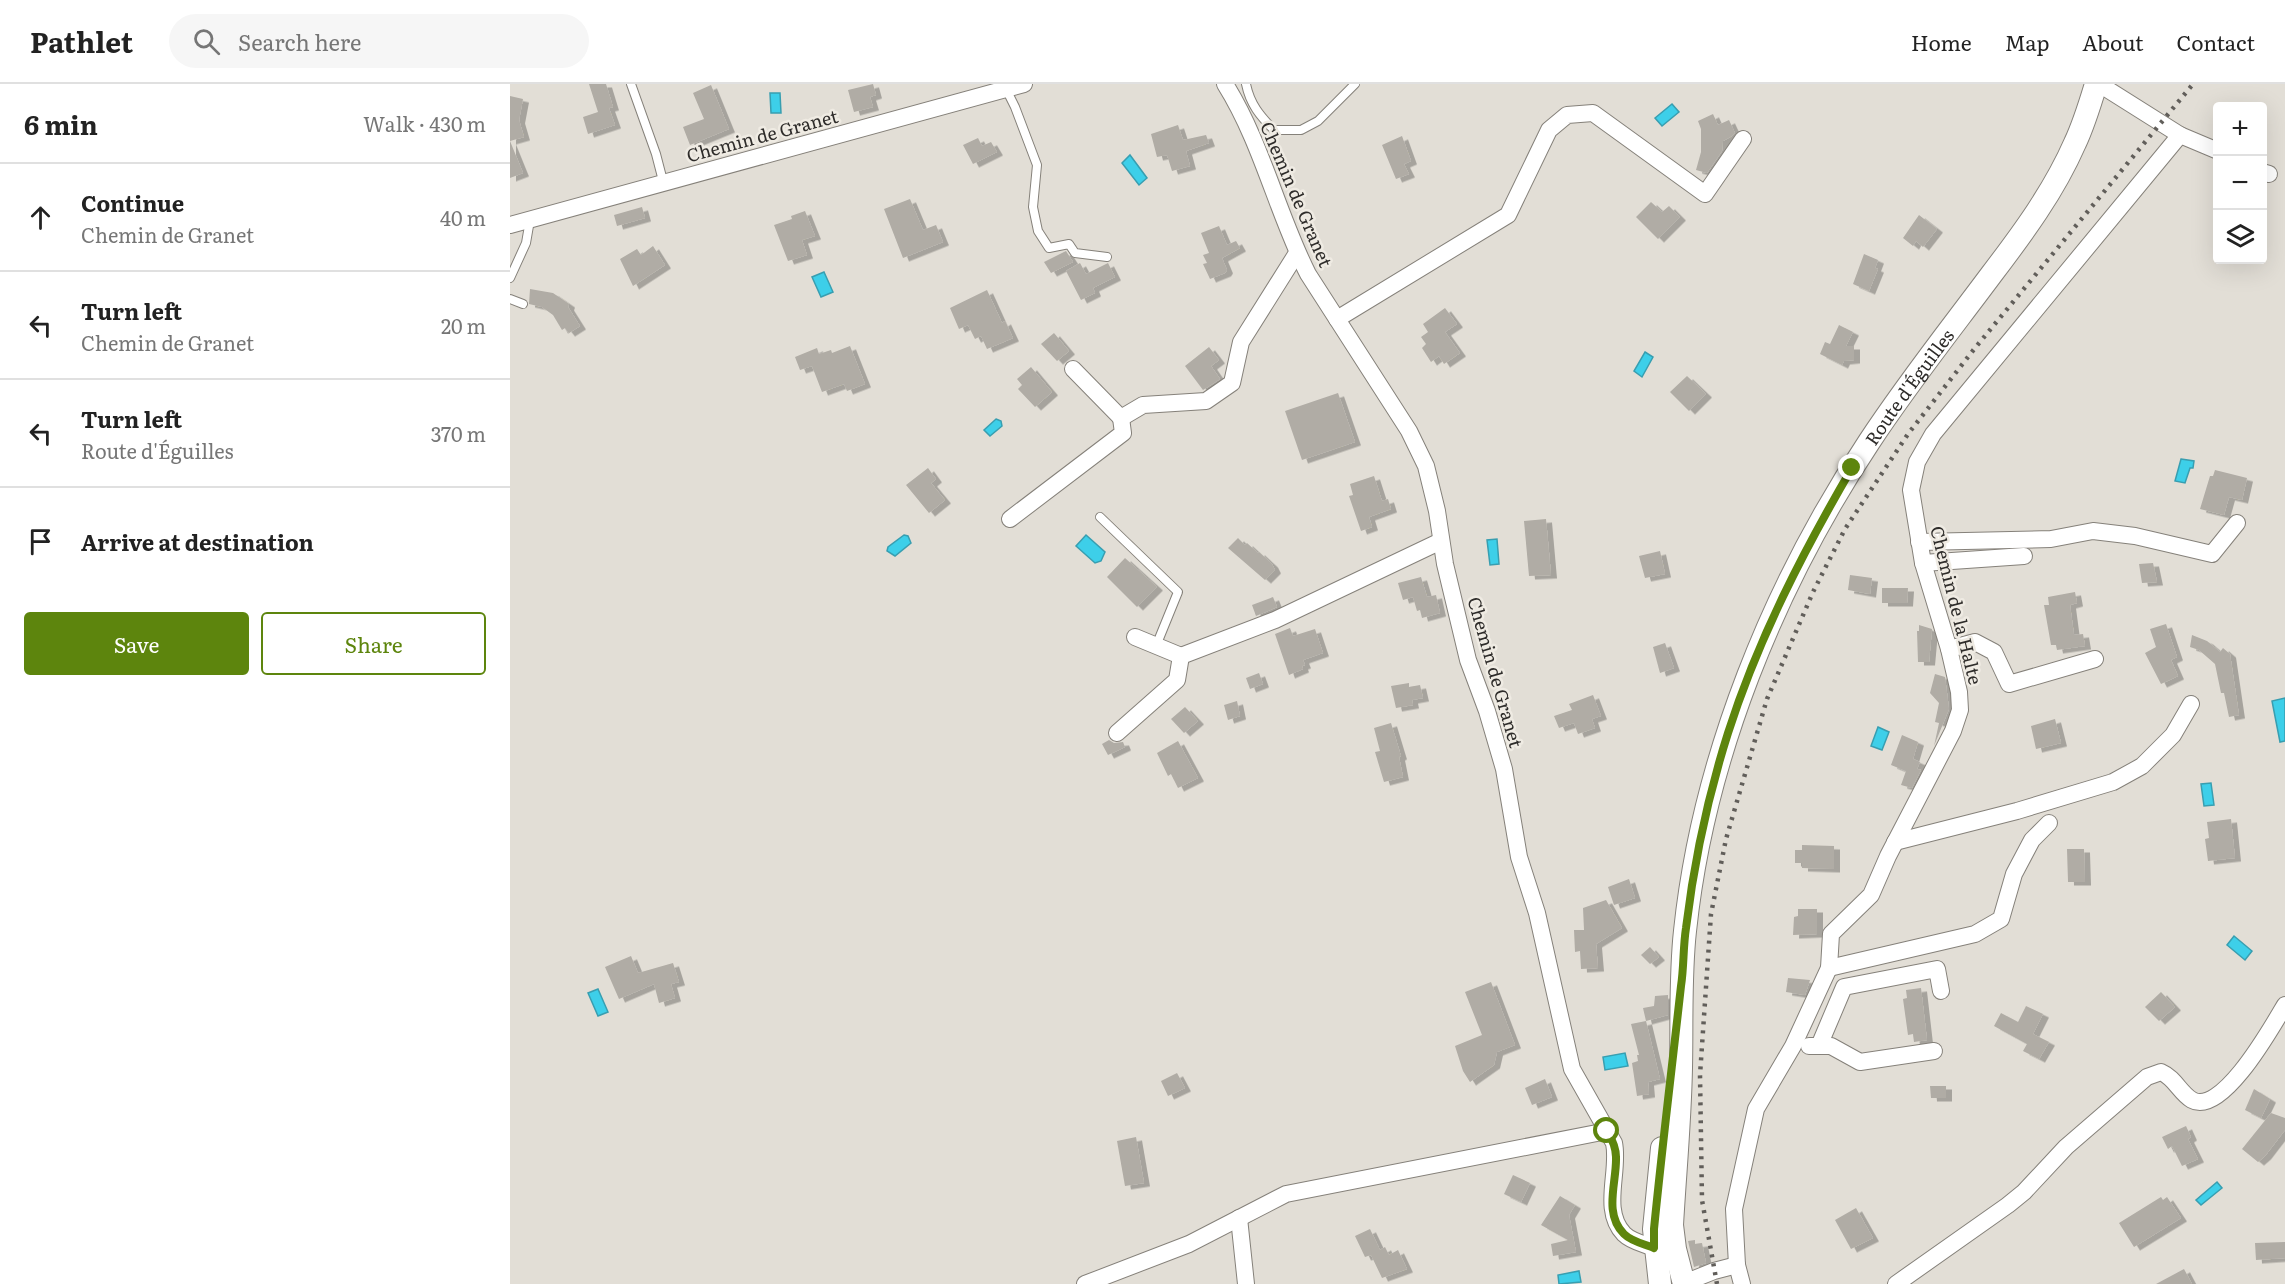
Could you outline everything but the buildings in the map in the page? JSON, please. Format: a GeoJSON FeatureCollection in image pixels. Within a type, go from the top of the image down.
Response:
{"type":"FeatureCollection","features":[{"type":"Feature","properties":{"kind":"street","name":"Chemin de Granet"},"geometry":{"type":"LineString","coordinates":[[510,225],[663,181],[1024,84]]}},
{"type":"Feature","properties":{"kind":"street","name":"Chemin de Granet"},"geometry":{"type":"LineString","coordinates":[[1225,84],[1239,106],[1297,253],[1308,274],[1409,431],[1426,466],[1445,564],[1468,660],[1487,711],[1504,769],[1519,857],[1537,913],[1572,1068],[1614,1143],[1616,1155],[1612,1197],[1618,1224],[1624,1234],[1633,1240],[1664,1247]]}},
{"type":"Feature","properties":{"kind":"street"},"geometry":{"type":"LineString","coordinates":[[2098,84],[2180,135],[2213,149]]}},
{"type":"Feature","properties":{"kind":"street","name":"Route d'Éguilles"},"geometry":{"type":"LineString","coordinates":[[1684,1284],[1654,1229],[1668,1087],[1682,983],[1685,931],[1693,875],[1728,732],[1762,642],[1813,535],[1870,441],[2049,194],[2075,144],[2098,84]]}},
{"type":"Feature","properties":{"kind":"street"},"geometry":{"type":"LineString","coordinates":[[1336,319],[1508,215],[1549,129],[1567,115],[1593,113],[1705,194],[1743,139]]}},
{"type":"Feature","properties":{"kind":"street","name":"Chemin de la Halte"},"geometry":{"type":"LineString","coordinates":[[1742,1284],[1737,1265],[1734,1209],[1756,1109],[1793,1046],[1829,968],[1831,934],[1871,895],[1895,842],[1953,731],[1960,710],[1959,692],[1949,649],[1919,542],[1911,490],[1917,462],[1933,434],[2180,135]]}},
{"type":"Feature","properties":{"kind":"street"},"geometry":{"type":"LineString","coordinates":[[1121,418],[1143,405],[1206,401],[1232,383],[1241,342],[1297,253]]}},
{"type":"Feature","properties":{"kind":"street"},"geometry":{"type":"LineString","coordinates":[[1010,519],[1123,433],[1121,418],[1073,369]]}},
{"type":"Feature","properties":{"kind":"street"},"geometry":{"type":"LineString","coordinates":[[1919,542],[2051,538],[2093,531],[2135,536],[2212,554],[2237,523]]}},
{"type":"Feature","properties":{"kind":"street"},"geometry":{"type":"LineString","coordinates":[[1135,637],[1181,656],[1275,620],[1442,541]]}},
{"type":"Feature","properties":{"kind":"street"},"geometry":{"type":"LineString","coordinates":[[1923,562],[2024,556]]}},
{"type":"Feature","properties":{"kind":"street"},"geometry":{"type":"LineString","coordinates":[[1949,649],[1975,642],[1994,652],[2009,684],[2095,659]]}},
{"type":"Feature","properties":{"kind":"street"},"geometry":{"type":"LineString","coordinates":[[1118,733],[1177,680],[1181,656]]}},
{"type":"Feature","properties":{"kind":"street"},"geometry":{"type":"LineString","coordinates":[[1895,842],[2017,811],[2113,782],[2142,766],[2173,735],[2192,704]]}},
{"type":"Feature","properties":{"kind":"street"},"geometry":{"type":"LineString","coordinates":[[1829,968],[1975,934],[2001,919],[2014,874],[2032,840],[2049,823]]}},
{"type":"Feature","properties":{"kind":"street"},"geometry":{"type":"LineString","coordinates":[[1819,1046],[1844,987],[1937,969],[1941,991]]}},
{"type":"Feature","properties":{"kind":"street"},"geometry":{"type":"LineString","coordinates":[[1896,1284],[2024,1192],[2066,1147],[2147,1077],[2161,1072],[2170,1076],[2192,1100],[2200,1102],[2221,1093],[2258,1050],[2285,1005]]}},
{"type":"Feature","properties":{"kind":"street"},"geometry":{"type":"LineString","coordinates":[[1793,1046],[1831,1046],[1860,1062],[1934,1051]]}},
{"type":"Feature","properties":{"kind":"street"},"geometry":{"type":"LineString","coordinates":[[1085,1284],[1189,1244],[1286,1194],[1607,1131]]}},
{"type":"Feature","properties":{"kind":"street"},"geometry":{"type":"LineString","coordinates":[[1239,1218],[1246,1284]]}},
{"type":"Feature","properties":{"kind":"street","name":"Route d'Éguilles"},"geometry":{"type":"LineString","coordinates":[[1660,1284],[1664,1247]]}},
{"type":"Feature","properties":{"kind":"street"},"geometry":{"type":"LineString","coordinates":[[1684,1284],[1714,1271],[1737,1265]]}},
{"type":"Feature","properties":{"kind":"lane"},"geometry":{"type":"LineString","coordinates":[[631,84],[656,154],[663,181]]}},
{"type":"Feature","properties":{"kind":"lane"},"geometry":{"type":"LineString","coordinates":[[1246,84],[1248,95],[1258,114],[1274,130],[1301,130],[1318,121],[1355,84]]}},
{"type":"Feature","properties":{"kind":"lane"},"geometry":{"type":"LineString","coordinates":[[1006,89],[1015,106],[1037,165],[1033,207],[1038,231],[1049,248],[1070,244],[1075,253],[1107,257]]}},
{"type":"Feature","properties":{"kind":"lane"},"geometry":{"type":"LineString","coordinates":[[510,278],[526,243],[530,220]]}},
{"type":"Feature","properties":{"kind":"lane"},"geometry":{"type":"LineString","coordinates":[[510,299],[523,304]]}},
{"type":"Feature","properties":{"kind":"lane"},"geometry":{"type":"LineString","coordinates":[[1100,517],[1178,592],[1156,646]]}},
{"type":"Feature","properties":{"kind":"water"},"geometry":{"type":"Polygon","coordinates":[[[770,93],[780,93],[781,113],[771,113],[770,93]]]}},
{"type":"Feature","properties":{"kind":"water"},"geometry":{"type":"Polygon","coordinates":[[[1672,104],[1679,112],[1662,126],[1655,118],[1672,104]]]}},
{"type":"Feature","properties":{"kind":"water"},"geometry":{"type":"Polygon","coordinates":[[[1130,155],[1147,178],[1139,185],[1122,163],[1130,155]]]}},
{"type":"Feature","properties":{"kind":"water"},"geometry":{"type":"Polygon","coordinates":[[[824,272],[833,292],[821,297],[812,277],[824,272]]]}},
{"type":"Feature","properties":{"kind":"water"},"geometry":{"type":"Polygon","coordinates":[[[1645,352],[1653,357],[1642,377],[1634,371],[1645,352]]]}},
{"type":"Feature","properties":{"kind":"water"},"geometry":{"type":"Polygon","coordinates":[[[996,419],[1001,421],[1002,426],[990,436],[984,430],[996,419]]]}},
{"type":"Feature","properties":{"kind":"water"},"geometry":{"type":"Polygon","coordinates":[[[2181,459],[2194,461],[2185,483],[2175,481],[2181,459]]]}},
{"type":"Feature","properties":{"kind":"water"},"geometry":{"type":"Polygon","coordinates":[[[904,535],[908,536],[911,543],[895,556],[887,551],[888,547],[904,535]]]}},
{"type":"Feature","properties":{"kind":"water"},"geometry":{"type":"Polygon","coordinates":[[[1086,535],[1105,552],[1101,561],[1095,563],[1076,546],[1086,535]]]}},
{"type":"Feature","properties":{"kind":"water"},"geometry":{"type":"Polygon","coordinates":[[[1497,539],[1499,564],[1490,565],[1487,540],[1497,539]]]}},
{"type":"Feature","properties":{"kind":"water"},"geometry":{"type":"Polygon","coordinates":[[[2285,698],[2285,741],[2280,742],[2272,701],[2285,698]]]}},
{"type":"Feature","properties":{"kind":"water"},"geometry":{"type":"Polygon","coordinates":[[[1878,727],[1889,732],[1882,750],[1871,746],[1878,727]]]}},
{"type":"Feature","properties":{"kind":"water"},"geometry":{"type":"Polygon","coordinates":[[[2211,783],[2214,805],[2204,806],[2201,784],[2211,783]]]}},
{"type":"Feature","properties":{"kind":"water"},"geometry":{"type":"Polygon","coordinates":[[[2234,936],[2252,951],[2245,960],[2227,945],[2234,936]]]}},
{"type":"Feature","properties":{"kind":"water"},"geometry":{"type":"Polygon","coordinates":[[[598,989],[608,1012],[598,1016],[588,993],[598,989]]]}},
{"type":"Feature","properties":{"kind":"water"},"geometry":{"type":"Polygon","coordinates":[[[1625,1053],[1628,1066],[1605,1070],[1603,1057],[1625,1053]]]}},
{"type":"Feature","properties":{"kind":"water"},"geometry":{"type":"Polygon","coordinates":[[[2217,1182],[2222,1188],[2201,1205],[2196,1200],[2217,1182]]]}},
{"type":"Feature","properties":{"kind":"water"},"geometry":{"type":"Polygon","coordinates":[[[1579,1271],[1581,1282],[1559,1284],[1558,1275],[1579,1271]]]}},
{"type":"Feature","properties":{"kind":"railway"},"geometry":{"type":"LineString","coordinates":[[1717,1284],[1702,1200],[1700,1075],[1711,914],[1726,839],[1767,699],[1813,592],[1845,529],[1908,434],[1975,348],[2193,84]]}},
{"type":"Feature","properties":{"kind":"route"},"geometry":{"type":"LineString","coordinates":[[1607,1131],[1614,1143],[1616,1155],[1612,1197],[1613,1210],[1618,1224],[1624,1234],[1654,1248],[1668,1087],[1682,983],[1685,931],[1693,875],[1716,776],[1728,732],[1762,642],[1813,535],[1852,468]]}}]}
